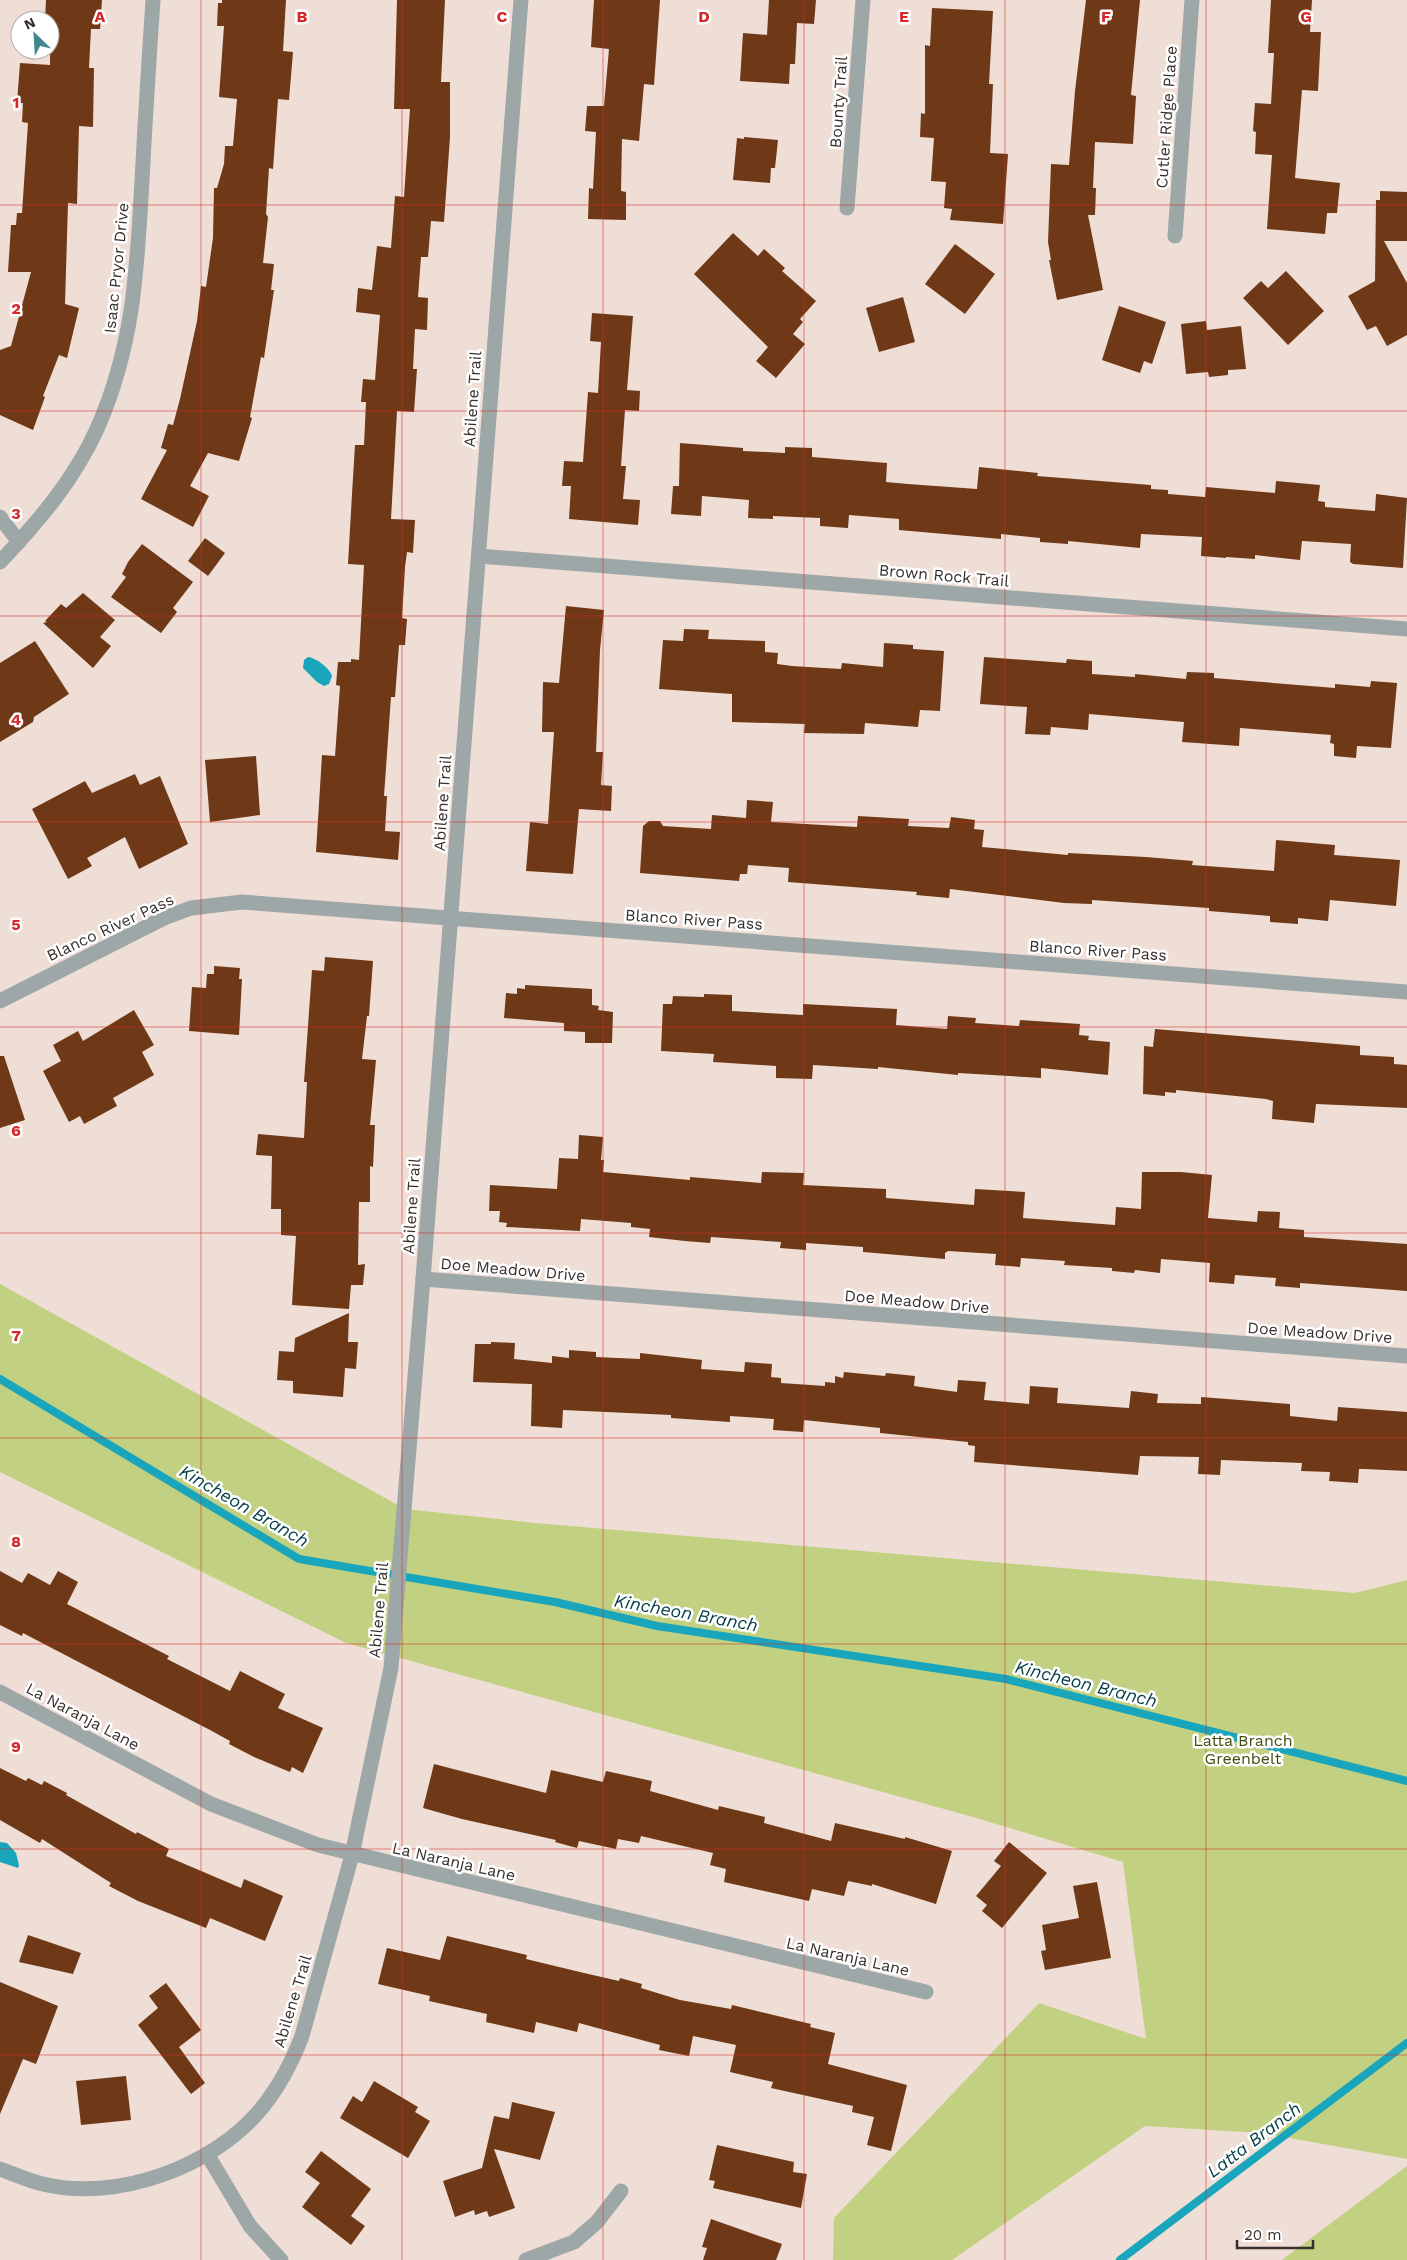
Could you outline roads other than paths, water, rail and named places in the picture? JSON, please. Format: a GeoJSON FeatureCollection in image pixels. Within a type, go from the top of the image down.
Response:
{"type":"FeatureCollection","features":[{"type":"Feature","properties":{"kind":"street","name":"Isaac Pryor Drive"},"geometry":{"type":"LineString","coordinates":[[0,562],[44,514],[70,479],[106,406],[124,354],[129,330],[137,261],[153,0]]}},
{"type":"Feature","properties":{"kind":"street","name":"Abilene Trail"},"geometry":{"type":"LineString","coordinates":[[0,2169],[43,2184],[64,2188],[125,2186],[181,2168],[207,2154],[239,2130],[260,2110],[293,2059],[308,2017],[352,1855],[390,1668],[423,1279],[521,0]]}},
{"type":"Feature","properties":{"kind":"street","name":"Bounty Trail"},"geometry":{"type":"LineString","coordinates":[[847,208],[863,0]]}},
{"type":"Feature","properties":{"kind":"street","name":"Cutler Ridge Place"},"geometry":{"type":"LineString","coordinates":[[1174,236],[1192,0]]}},
{"type":"Feature","properties":{"kind":"street"},"geometry":{"type":"LineString","coordinates":[[0,517],[19,542]]}},
{"type":"Feature","properties":{"kind":"street","name":"Brown Rock Trail"},"geometry":{"type":"LineString","coordinates":[[479,556],[1407,629]]}},
{"type":"Feature","properties":{"kind":"street","name":"Blanco River Pass"},"geometry":{"type":"LineString","coordinates":[[0,1001],[131,933],[164,918],[199,907],[242,902],[1407,992]]}},
{"type":"Feature","properties":{"kind":"street","name":"Doe Meadow Drive"},"geometry":{"type":"LineString","coordinates":[[423,1279],[1407,1356]]}},
{"type":"Feature","properties":{"kind":"street","name":"La Naranja Lane"},"geometry":{"type":"LineString","coordinates":[[0,1692],[211,1804],[318,1846],[926,1992]]}},
{"type":"Feature","properties":{"kind":"street"},"geometry":{"type":"LineString","coordinates":[[207,2154],[250,2226],[281,2260]]}},
{"type":"Feature","properties":{"kind":"street"},"geometry":{"type":"LineString","coordinates":[[526,2260],[574,2242],[597,2222],[621,2191]]}},
{"type":"Feature","properties":{"kind":"water"},"geometry":{"type":"Polygon","coordinates":[[[308,657],[323,664],[329,670],[332,676],[329,684],[324,686],[317,682],[303,668],[304,660],[308,657]]]}},
{"type":"Feature","properties":{"kind":"water"},"geometry":{"type":"Polygon","coordinates":[[[0,1842],[7,1843],[16,1853],[18,1868],[0,1862],[0,1842]]]}},
{"type":"Feature","properties":{"kind":"waterway","name":"Kincheon Branch"},"geometry":{"type":"LineString","coordinates":[[0,1379],[299,1559],[555,1602],[657,1626],[1006,1679],[1407,1781]]}},
{"type":"Feature","properties":{"kind":"waterway","name":"Latta Branch"},"geometry":{"type":"LineString","coordinates":[[1120,2260],[1407,2043]]}},
{"type":"Feature","properties":{"kind":"park label","name":"Latta Branch Greenbelt"},"geometry":{"type":"Point","coordinates":[1243,1749]}}]}
